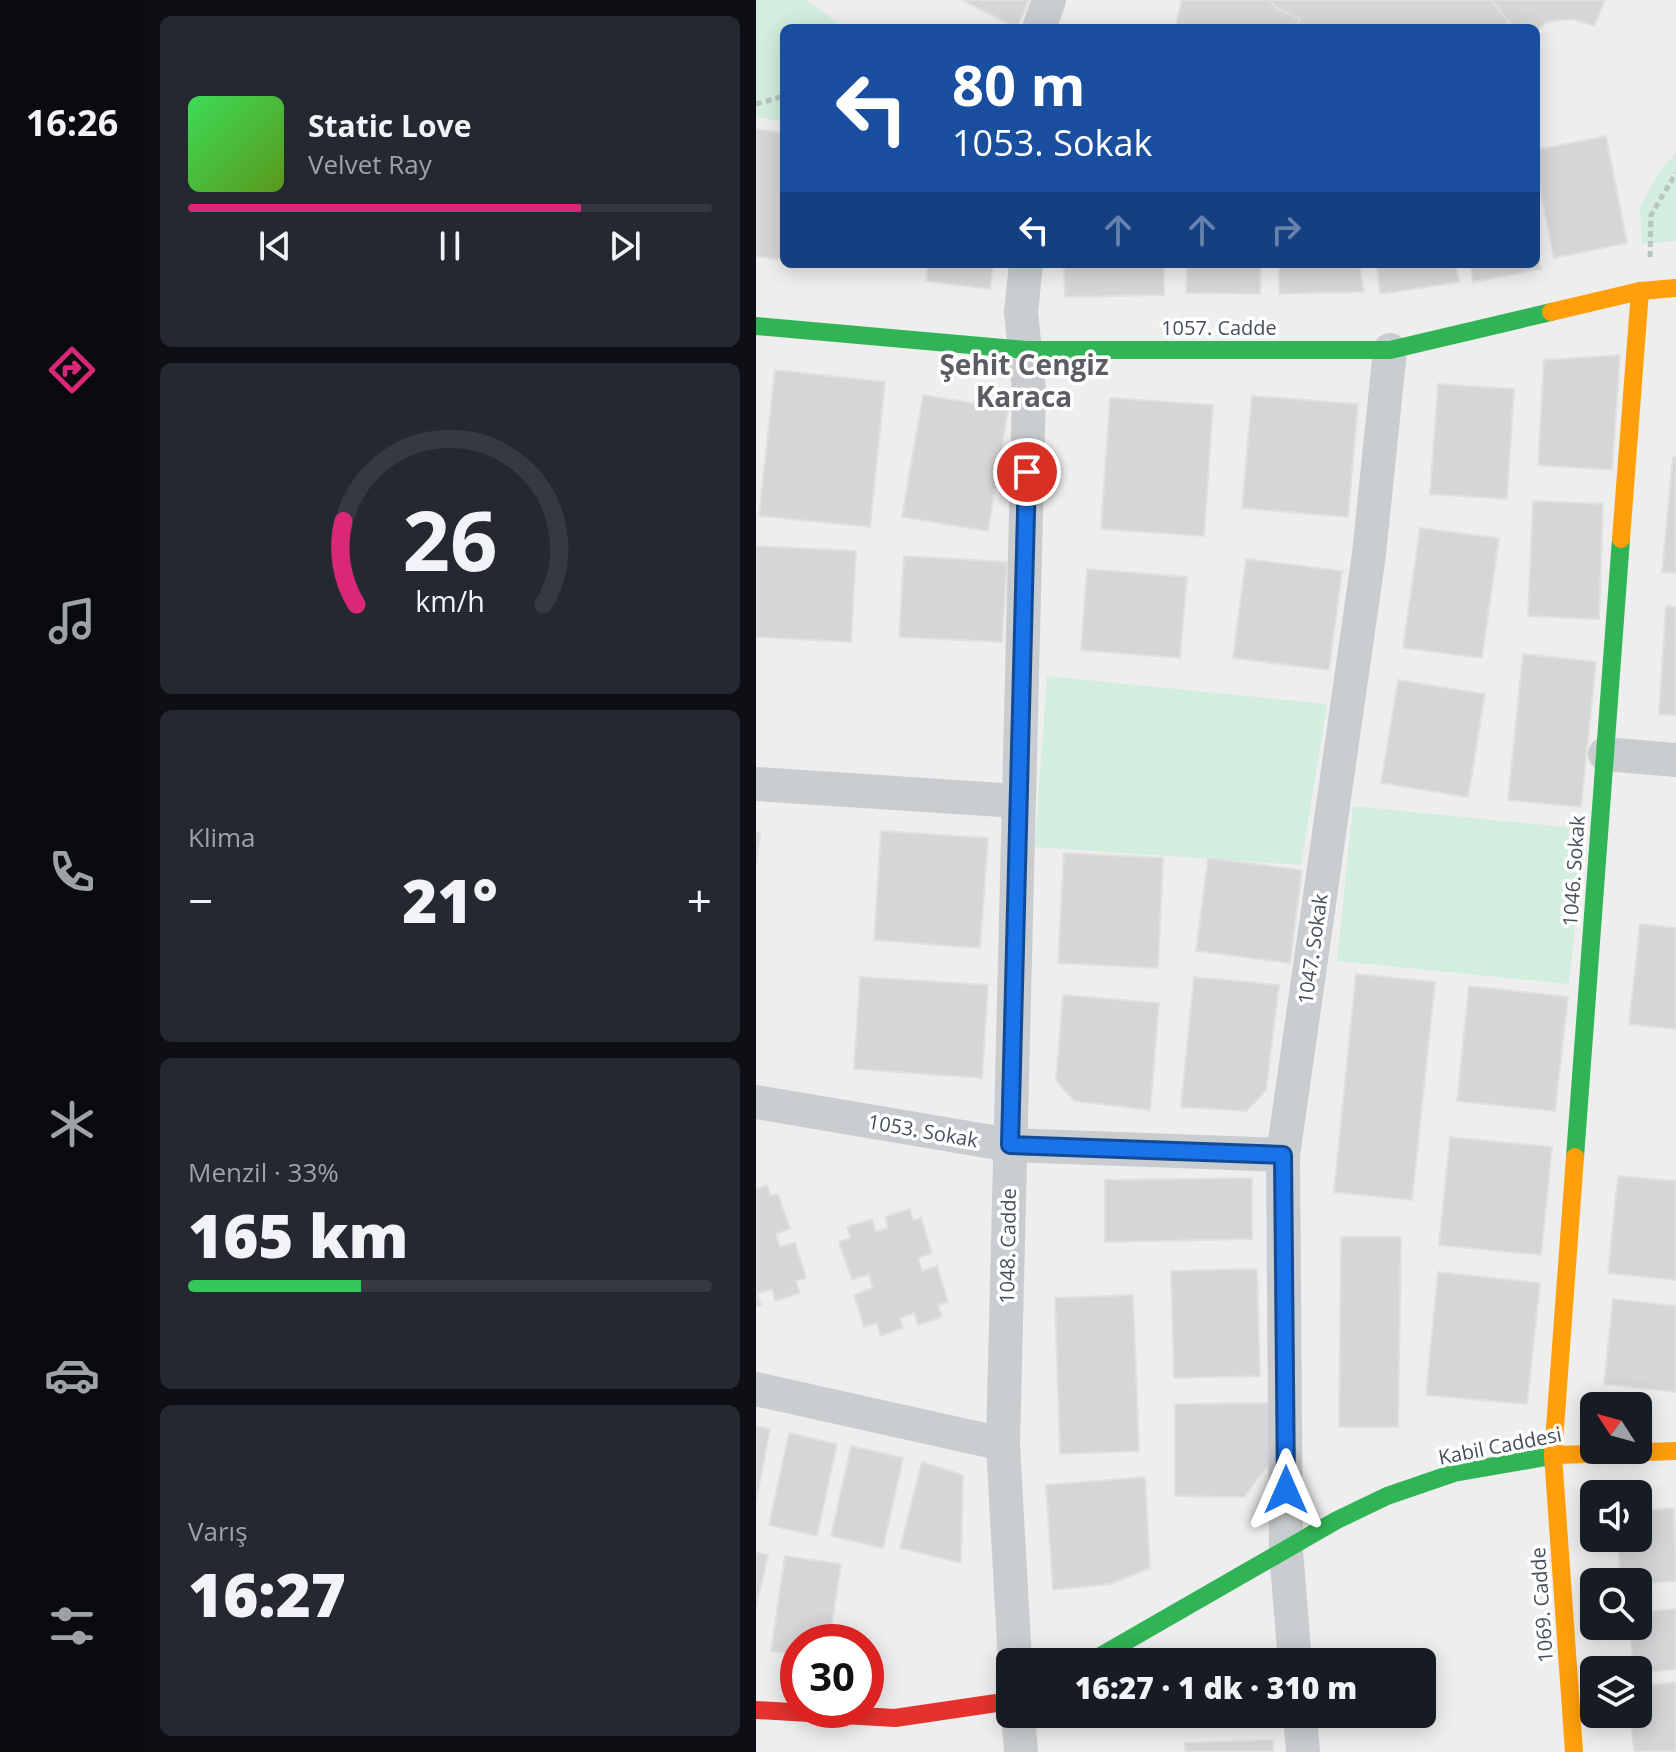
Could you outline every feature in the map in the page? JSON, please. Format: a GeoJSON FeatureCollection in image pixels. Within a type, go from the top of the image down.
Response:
{"type":"FeatureCollection","features":[{"type":"Feature","properties":{"kind":"street"},"geometry":{"type":"LineString","coordinates":[[1040,24],[1049,0]]}},
{"type":"Feature","properties":{"kind":"street","name":"1048. Cadde"},"geometry":{"type":"LineString","coordinates":[[1014,1648],[1003,1444],[1029,402],[1021,312],[1026,268]]}},
{"type":"Feature","properties":{"kind":"street","name":"1057. Cadde"},"geometry":{"type":"LineString","coordinates":[[756,326],[1026,350],[1390,350],[1644,291],[1676,288]]}},
{"type":"Feature","properties":{"kind":"street","name":"1046. Sokak"},"geometry":{"type":"LineString","coordinates":[[1553,1455],[1605,754],[1644,291]]}},
{"type":"Feature","properties":{"kind":"street","name":"1047. Sokak"},"geometry":{"type":"LineString","coordinates":[[1294,1648],[1286,1551],[1283,1155],[1369,554],[1390,350]]}},
{"type":"Feature","properties":{"kind":"street"},"geometry":{"type":"LineString","coordinates":[[1605,754],[1676,760]]}},
{"type":"Feature","properties":{"kind":"street"},"geometry":{"type":"LineString","coordinates":[[756,784],[1017,801]]}},
{"type":"Feature","properties":{"kind":"street","name":"1053. Sokak"},"geometry":{"type":"LineString","coordinates":[[756,1102],[1010,1145],[1283,1155]]}},
{"type":"Feature","properties":{"kind":"street"},"geometry":{"type":"LineString","coordinates":[[756,1389],[1003,1444]]}},
{"type":"Feature","properties":{"kind":"street","name":"Kabil Caddesi"},"geometry":{"type":"LineString","coordinates":[[1115,1648],[1337,1520],[1387,1496],[1454,1473],[1553,1455],[1676,1451]]}},
{"type":"Feature","properties":{"kind":"street","name":"1069. Cadde"},"geometry":{"type":"LineString","coordinates":[[1553,1455],[1574,1752]]}},
{"type":"Feature","properties":{"kind":"street"},"geometry":{"type":"LineString","coordinates":[[756,1710],[895,1718],[996,1703]]}},
{"type":"Feature","properties":{"kind":"street"},"geometry":{"type":"LineString","coordinates":[[1019,1728],[1021,1752]]}},
{"type":"Feature","properties":{"kind":"street"},"geometry":{"type":"LineString","coordinates":[[1301,1728],[1303,1752]]}},
{"type":"Feature","properties":{"kind":"path"},"geometry":{"type":"LineString","coordinates":[[756,104],[780,97]]}},
{"type":"Feature","properties":{"kind":"path"},"geometry":{"type":"LineString","coordinates":[[1644,291],[1651,215],[1676,173]]}},
{"type":"Feature","properties":{"kind":"green space"},"geometry":{"type":"Polygon","coordinates":[[[756,0],[806,0],[839,24],[780,24],[780,121],[756,117],[756,0]]]}},
{"type":"Feature","properties":{"kind":"green space"},"geometry":{"type":"Polygon","coordinates":[[[1676,153],[1676,241],[1642,244],[1640,208],[1658,173],[1676,153]]]}},
{"type":"Feature","properties":{"kind":"green space"},"geometry":{"type":"Polygon","coordinates":[[[1047,676],[1327,704],[1301,865],[1035,847],[1047,676]]]}},
{"type":"Feature","properties":{"kind":"green space"},"geometry":{"type":"Polygon","coordinates":[[[1353,806],[1585,829],[1569,984],[1337,961],[1353,806]]]}},
{"type":"Feature","properties":{"kind":"building"},"geometry":{"type":"Polygon","coordinates":[[[962,0],[1029,0],[1019,24],[1009,24],[962,0]]]}},
{"type":"Feature","properties":{"kind":"building"},"geometry":{"type":"Polygon","coordinates":[[[1182,0],[1270,0],[1275,7],[1300,19],[1298,24],[1176,24],[1182,0]]]}},
{"type":"Feature","properties":{"kind":"building"},"geometry":{"type":"Polygon","coordinates":[[[1270,0],[1491,0],[1511,24],[1298,24],[1300,19],[1275,7],[1270,0]]]}},
{"type":"Feature","properties":{"kind":"building"},"geometry":{"type":"Polygon","coordinates":[[[1491,0],[1605,0],[1594,26],[1573,19],[1547,22],[1540,28],[1540,24],[1511,24],[1491,0]]]}},
{"type":"Feature","properties":{"kind":"building"},"geometry":{"type":"Polygon","coordinates":[[[756,129],[780,132],[780,259],[756,256],[756,129]]]}},
{"type":"Feature","properties":{"kind":"building"},"geometry":{"type":"Polygon","coordinates":[[[1606,136],[1627,243],[1554,258],[1540,188],[1540,149],[1606,136]]]}},
{"type":"Feature","properties":{"kind":"building"},"geometry":{"type":"Polygon","coordinates":[[[1540,263],[1541,269],[1473,282],[1471,268],[1540,268],[1540,263]]]}},
{"type":"Feature","properties":{"kind":"building"},"geometry":{"type":"Polygon","coordinates":[[[928,268],[993,268],[990,289],[926,281],[928,268]]]}},
{"type":"Feature","properties":{"kind":"building"},"geometry":{"type":"Polygon","coordinates":[[[1064,268],[1164,268],[1164,295],[1065,297],[1064,268]]]}},
{"type":"Feature","properties":{"kind":"building"},"geometry":{"type":"Polygon","coordinates":[[[1187,268],[1261,268],[1260,294],[1186,293],[1187,268]]]}},
{"type":"Feature","properties":{"kind":"building"},"geometry":{"type":"Polygon","coordinates":[[[1279,268],[1360,268],[1364,292],[1279,294],[1279,268]]]}},
{"type":"Feature","properties":{"kind":"building"},"geometry":{"type":"Polygon","coordinates":[[[1377,268],[1456,268],[1459,282],[1380,294],[1377,268]]]}},
{"type":"Feature","properties":{"kind":"building"},"geometry":{"type":"Polygon","coordinates":[[[1620,355],[1612,470],[1538,465],[1544,360],[1620,355]]]}},
{"type":"Feature","properties":{"kind":"building"},"geometry":{"type":"Polygon","coordinates":[[[775,370],[885,382],[870,527],[759,516],[775,370]]]}},
{"type":"Feature","properties":{"kind":"building"},"geometry":{"type":"Polygon","coordinates":[[[1438,384],[1514,389],[1507,499],[1430,494],[1438,384]]]}},
{"type":"Feature","properties":{"kind":"building"},"geometry":{"type":"Polygon","coordinates":[[[923,395],[1008,409],[988,531],[902,517],[923,395]]]}},
{"type":"Feature","properties":{"kind":"building"},"geometry":{"type":"Polygon","coordinates":[[[1252,396],[1358,404],[1348,517],[1242,508],[1252,396]]]}},
{"type":"Feature","properties":{"kind":"building"},"geometry":{"type":"Polygon","coordinates":[[[1110,398],[1213,405],[1204,536],[1101,529],[1110,398]]]}},
{"type":"Feature","properties":{"kind":"building"},"geometry":{"type":"Polygon","coordinates":[[[1673,457],[1676,458],[1676,573],[1662,572],[1673,457]]]}},
{"type":"Feature","properties":{"kind":"building"},"geometry":{"type":"Polygon","coordinates":[[[1533,501],[1603,504],[1599,619],[1528,616],[1533,501]]]}},
{"type":"Feature","properties":{"kind":"building"},"geometry":{"type":"Polygon","coordinates":[[[1420,528],[1499,538],[1482,658],[1403,648],[1420,528]]]}},
{"type":"Feature","properties":{"kind":"building"},"geometry":{"type":"Polygon","coordinates":[[[756,546],[856,551],[851,642],[756,637],[756,546]]]}},
{"type":"Feature","properties":{"kind":"building"},"geometry":{"type":"Polygon","coordinates":[[[904,556],[1007,562],[1002,642],[899,637],[904,556]]]}},
{"type":"Feature","properties":{"kind":"building"},"geometry":{"type":"Polygon","coordinates":[[[1246,559],[1342,571],[1329,670],[1233,658],[1246,559]]]}},
{"type":"Feature","properties":{"kind":"building"},"geometry":{"type":"Polygon","coordinates":[[[1087,569],[1187,577],[1180,658],[1081,650],[1087,569]]]}},
{"type":"Feature","properties":{"kind":"building"},"geometry":{"type":"Polygon","coordinates":[[[1666,606],[1676,607],[1676,715],[1659,714],[1666,606]]]}},
{"type":"Feature","properties":{"kind":"building"},"geometry":{"type":"Polygon","coordinates":[[[1523,654],[1596,662],[1581,807],[1508,800],[1523,654]]]}},
{"type":"Feature","properties":{"kind":"building"},"geometry":{"type":"Polygon","coordinates":[[[1398,680],[1485,694],[1468,797],[1381,783],[1398,680]]]}},
{"type":"Feature","properties":{"kind":"building"},"geometry":{"type":"Polygon","coordinates":[[[881,831],[988,838],[980,948],[874,940],[881,831]]]}},
{"type":"Feature","properties":{"kind":"building"},"geometry":{"type":"Polygon","coordinates":[[[756,832],[760,833],[756,866],[756,832]]]}},
{"type":"Feature","properties":{"kind":"building"},"geometry":{"type":"Polygon","coordinates":[[[1064,853],[1163,858],[1158,968],[1058,963],[1064,853]]]}},
{"type":"Feature","properties":{"kind":"building"},"geometry":{"type":"Polygon","coordinates":[[[1208,858],[1302,870],[1290,963],[1196,951],[1208,858]]]}},
{"type":"Feature","properties":{"kind":"building"},"geometry":{"type":"Polygon","coordinates":[[[1640,924],[1676,928],[1676,1029],[1629,1024],[1640,924]]]}},
{"type":"Feature","properties":{"kind":"building"},"geometry":{"type":"Polygon","coordinates":[[[1356,974],[1435,982],[1412,1200],[1334,1192],[1356,974]]]}},
{"type":"Feature","properties":{"kind":"building"},"geometry":{"type":"Polygon","coordinates":[[[860,977],[988,985],[982,1078],[854,1069],[860,977]]]}},
{"type":"Feature","properties":{"kind":"building"},"geometry":{"type":"Polygon","coordinates":[[[1194,977],[1279,985],[1266,1090],[1247,1111],[1181,1107],[1194,977]]]}},
{"type":"Feature","properties":{"kind":"building"},"geometry":{"type":"Polygon","coordinates":[[[1469,986],[1568,997],[1555,1111],[1457,1101],[1469,986]]]}},
{"type":"Feature","properties":{"kind":"building"},"geometry":{"type":"Polygon","coordinates":[[[1063,995],[1159,1003],[1150,1110],[1074,1101],[1056,1081],[1063,995]]]}},
{"type":"Feature","properties":{"kind":"building"},"geometry":{"type":"Polygon","coordinates":[[[1450,1137],[1552,1147],[1541,1255],[1439,1245],[1450,1137]]]}},
{"type":"Feature","properties":{"kind":"building"},"geometry":{"type":"Polygon","coordinates":[[[1618,1176],[1676,1181],[1676,1280],[1608,1273],[1618,1176]]]}},
{"type":"Feature","properties":{"kind":"building"},"geometry":{"type":"Polygon","coordinates":[[[1252,1178],[1252,1239],[1105,1242],[1105,1180],[1252,1178]]]}},
{"type":"Feature","properties":{"kind":"building"},"geometry":{"type":"Polygon","coordinates":[[[767,1185],[771,1196],[778,1194],[790,1229],[776,1234],[780,1247],[795,1242],[806,1278],[796,1281],[800,1293],[775,1301],[772,1289],[757,1294],[761,1305],[756,1306],[756,1189],[767,1185]]]}},
{"type":"Feature","properties":{"kind":"building"},"geometry":{"type":"Polygon","coordinates":[[[910,1209],[913,1220],[921,1218],[932,1253],[918,1258],[922,1271],[937,1266],[948,1302],[938,1305],[942,1317],[918,1325],[914,1313],[900,1318],[903,1328],[881,1336],[877,1323],[864,1327],[854,1295],[873,1288],[869,1274],[852,1280],[839,1242],[851,1238],[847,1227],[872,1219],[876,1232],[888,1228],[885,1217],[910,1209]]]}},
{"type":"Feature","properties":{"kind":"building"},"geometry":{"type":"Polygon","coordinates":[[[1341,1237],[1401,1237],[1398,1427],[1339,1427],[1341,1237]]]}},
{"type":"Feature","properties":{"kind":"building"},"geometry":{"type":"Polygon","coordinates":[[[1257,1269],[1260,1376],[1174,1378],[1171,1271],[1257,1269]]]}},
{"type":"Feature","properties":{"kind":"building"},"geometry":{"type":"Polygon","coordinates":[[[1438,1272],[1540,1283],[1527,1404],[1426,1395],[1438,1272]]]}},
{"type":"Feature","properties":{"kind":"building"},"geometry":{"type":"Polygon","coordinates":[[[1133,1295],[1139,1451],[1060,1454],[1055,1298],[1133,1295]]]}},
{"type":"Feature","properties":{"kind":"building"},"geometry":{"type":"Polygon","coordinates":[[[1613,1299],[1676,1306],[1676,1392],[1604,1384],[1613,1299]]]}},
{"type":"Feature","properties":{"kind":"building"},"geometry":{"type":"Polygon","coordinates":[[[1270,1403],[1270,1462],[1244,1497],[1175,1496],[1175,1404],[1270,1403]]]}},
{"type":"Feature","properties":{"kind":"building"},"geometry":{"type":"Polygon","coordinates":[[[756,1426],[770,1429],[756,1502],[756,1426]]]}},
{"type":"Feature","properties":{"kind":"building"},"geometry":{"type":"Polygon","coordinates":[[[789,1433],[837,1444],[817,1536],[769,1525],[789,1433]]]}},
{"type":"Feature","properties":{"kind":"building"},"geometry":{"type":"Polygon","coordinates":[[[851,1446],[903,1458],[883,1548],[831,1536],[851,1446]]]}},
{"type":"Feature","properties":{"kind":"building"},"geometry":{"type":"Polygon","coordinates":[[[922,1462],[963,1475],[961,1563],[900,1548],[922,1462]]]}},
{"type":"Feature","properties":{"kind":"building"},"geometry":{"type":"Polygon","coordinates":[[[1145,1477],[1150,1568],[1110,1584],[1053,1590],[1046,1485],[1145,1477]]]}},
{"type":"Feature","properties":{"kind":"building"},"geometry":{"type":"Polygon","coordinates":[[[1674,1508],[1676,1581],[1652,1583],[1652,1568],[1620,1568],[1618,1552],[1652,1552],[1652,1510],[1674,1508]]]}},
{"type":"Feature","properties":{"kind":"building"},"geometry":{"type":"Polygon","coordinates":[[[756,1552],[768,1555],[756,1607],[756,1552]]]}},
{"type":"Feature","properties":{"kind":"building"},"geometry":{"type":"Polygon","coordinates":[[[785,1556],[841,1564],[832,1624],[780,1624],[780,1652],[771,1651],[785,1556]]]}},
{"type":"Feature","properties":{"kind":"building"},"geometry":{"type":"Polygon","coordinates":[[[1676,1609],[1676,1669],[1652,1672],[1652,1656],[1632,1656],[1631,1640],[1652,1640],[1652,1612],[1676,1609]]]}},
{"type":"Feature","properties":{"kind":"building"},"geometry":{"type":"Polygon","coordinates":[[[1676,1682],[1676,1751],[1634,1752],[1631,1728],[1652,1728],[1652,1685],[1676,1682]]]}},
{"type":"Feature","properties":{"kind":"building"},"geometry":{"type":"Polygon","coordinates":[[[1273,1740],[1273,1752],[1185,1752],[1185,1743],[1273,1740]]]}},
{"type":"Feature","properties":{"kind":"traffic: fast"},"geometry":{"type":"LineString","coordinates":[[756,326],[1026,350],[1390,350],[1551,312]]}},
{"type":"Feature","properties":{"kind":"traffic: fast"},"geometry":{"type":"LineString","coordinates":[[1575,1157],[1621,539]]}},
{"type":"Feature","properties":{"kind":"traffic: fast"},"geometry":{"type":"LineString","coordinates":[[1114,1648],[1337,1520],[1387,1496],[1454,1473],[1557,1455]]}},
{"type":"Feature","properties":{"kind":"traffic: slow"},"geometry":{"type":"LineString","coordinates":[[1551,312],[1640,291],[1676,288]]}},
{"type":"Feature","properties":{"kind":"traffic: slow"},"geometry":{"type":"LineString","coordinates":[[1621,539],[1640,291]]}},
{"type":"Feature","properties":{"kind":"traffic: slow"},"geometry":{"type":"LineString","coordinates":[[1574,1752],[1553,1455],[1575,1157]]}},
{"type":"Feature","properties":{"kind":"traffic: slow"},"geometry":{"type":"LineString","coordinates":[[1557,1455],[1676,1451]]}},
{"type":"Feature","properties":{"kind":"traffic: jam"},"geometry":{"type":"LineString","coordinates":[[756,1710],[895,1718],[996,1703]]}},
{"type":"Feature","properties":{"kind":"district","name":"Şehit Cengiz Karaca"},"geometry":{"type":"Point","coordinates":[1024,381]}},
{"type":"Feature","properties":{"kind":"route"},"geometry":{"type":"LineString","coordinates":[[1027,472],[1010,1145],[1283,1155],[1286,1490]]}}]}
